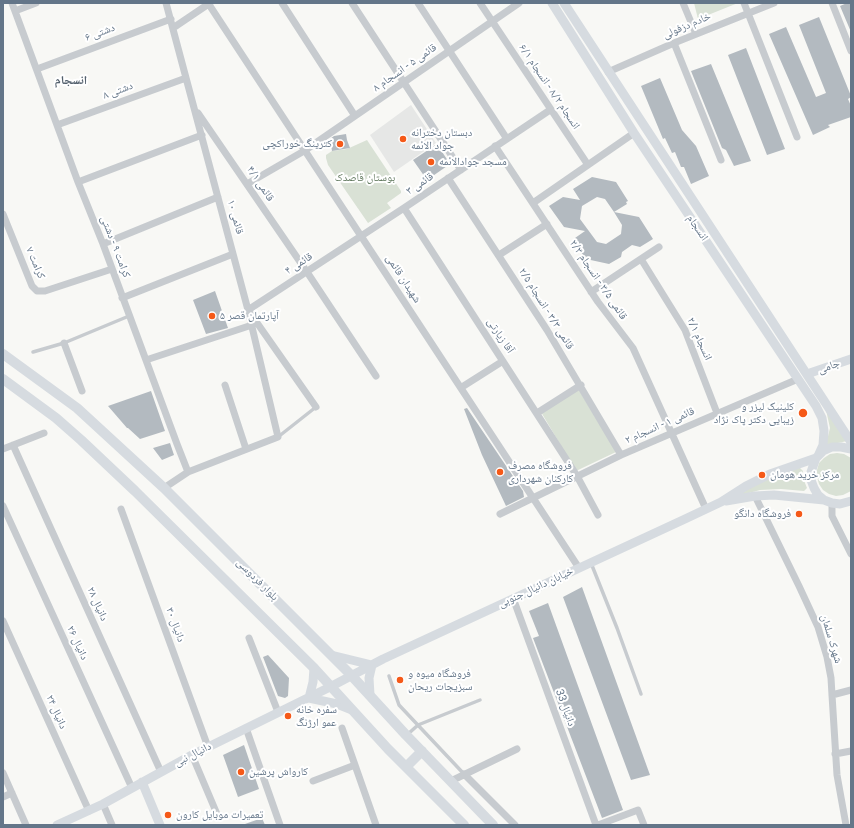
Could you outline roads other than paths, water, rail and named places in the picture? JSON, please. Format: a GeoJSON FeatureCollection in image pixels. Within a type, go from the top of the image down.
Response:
{"type":"FeatureCollection","features":[{"type":"Feature","properties":{"kind":"main road","name":"انسجام"},"geometry":{"type":"LineString","coordinates":[[552,3],[634,133],[816,406],[822,418],[824,438],[823,445],[811,472],[811,480],[818,495],[832,502]]}},
{"type":"Feature","properties":{"kind":"main road","name":"انسجام"},"geometry":{"type":"LineString","coordinates":[[564,3],[851,442]]}},
{"type":"Feature","properties":{"kind":"main road","name":"بلوار فردوسی"},"geometry":{"type":"LineString","coordinates":[[3,354],[77,408],[164,488],[352,675],[406,735],[493,825]]}},
{"type":"Feature","properties":{"kind":"main road","name":"جامی"},"geometry":{"type":"LineString","coordinates":[[807,374],[851,359]]}},
{"type":"Feature","properties":{"kind":"main road","name":"بلوار فردوسی"},"geometry":{"type":"LineString","coordinates":[[3,379],[39,405],[81,440],[141,497],[314,668],[330,687],[464,825]]}},
{"type":"Feature","properties":{"kind":"main road","name":"خیابان دانیال جنوبی"},"geometry":{"type":"LineString","coordinates":[[330,687],[372,665],[513,598],[706,509],[770,474],[817,457],[823,451],[832,447],[851,449]]}},
{"type":"Feature","properties":{"kind":"main road","name":"خیابان دانیال جنوبی"},"geometry":{"type":"LineString","coordinates":[[720,502],[755,496],[774,495],[832,502],[851,506]]}},
{"type":"Feature","properties":{"kind":"main road"},"geometry":{"type":"LineString","coordinates":[[832,502],[851,501]]}},
{"type":"Feature","properties":{"kind":"main road"},"geometry":{"type":"LineString","coordinates":[[331,655],[372,665],[369,678],[370,695]]}},
{"type":"Feature","properties":{"kind":"main road"},"geometry":{"type":"LineString","coordinates":[[314,668],[313,682],[309,698],[337,704],[352,710]]}},
{"type":"Feature","properties":{"kind":"main road","name":"دانیال نبی"},"geometry":{"type":"LineString","coordinates":[[57,825],[103,804],[192,755],[330,687]]}},
{"type":"Feature","properties":{"kind":"main road"},"geometry":{"type":"LineString","coordinates":[[406,766],[422,751]]}},
{"type":"Feature","properties":{"kind":"main road"},"geometry":{"type":"LineString","coordinates":[[142,782],[160,825]]}},
{"type":"Feature","properties":{"kind":"street","name":"کرامت ۹ - دشتی"},"geometry":{"type":"LineString","coordinates":[[12,3],[188,472]]}},
{"type":"Feature","properties":{"kind":"street"},"geometry":{"type":"LineString","coordinates":[[15,11],[36,3]]}},
{"type":"Feature","properties":{"kind":"street","name":"قائمی ۱۰"},"geometry":{"type":"LineString","coordinates":[[166,3],[252,325],[278,437]]}},
{"type":"Feature","properties":{"kind":"street"},"geometry":{"type":"LineString","coordinates":[[173,28],[209,3]]}},
{"type":"Feature","properties":{"kind":"street","name":"شهیدان قائمی"},"geometry":{"type":"LineString","coordinates":[[209,3],[304,151],[362,236],[579,568]]}},
{"type":"Feature","properties":{"kind":"street"},"geometry":{"type":"LineString","coordinates":[[282,3],[355,116]]}},
{"type":"Feature","properties":{"kind":"street"},"geometry":{"type":"LineString","coordinates":[[352,3],[461,170]]}},
{"type":"Feature","properties":{"kind":"street"},"geometry":{"type":"LineString","coordinates":[[418,3],[507,139]]}},
{"type":"Feature","properties":{"kind":"street","name":"انسجام ۸/۲ - انسجام ۶/۱"},"geometry":{"type":"LineString","coordinates":[[480,3],[588,165]]}},
{"type":"Feature","properties":{"kind":"street","name":"قائمی ۵ - انسجام ۸"},"geometry":{"type":"LineString","coordinates":[[247,184],[304,151],[519,3]]}},
{"type":"Feature","properties":{"kind":"street"},"geometry":{"type":"LineString","coordinates":[[683,3],[696,34]]}},
{"type":"Feature","properties":{"kind":"street"},"geometry":{"type":"LineString","coordinates":[[744,3],[797,137]]}},
{"type":"Feature","properties":{"kind":"street","name":"خادم دزفولی"},"geometry":{"type":"LineString","coordinates":[[608,72],[674,43],[774,3]]}},
{"type":"Feature","properties":{"kind":"street"},"geometry":{"type":"LineString","coordinates":[[832,3],[851,51]]}},
{"type":"Feature","properties":{"kind":"street","name":"دشتی ۶"},"geometry":{"type":"LineString","coordinates":[[37,69],[170,18]]}},
{"type":"Feature","properties":{"kind":"street"},"geometry":{"type":"LineString","coordinates":[[674,43],[721,160]]}},
{"type":"Feature","properties":{"kind":"street","name":"دشتی ۸"},"geometry":{"type":"LineString","coordinates":[[57,125],[186,78]]}},
{"type":"Feature","properties":{"kind":"street","name":"قائمی ۴/۱"},"geometry":{"type":"LineString","coordinates":[[194,108],[307,272],[376,376]]}},
{"type":"Feature","properties":{"kind":"street","name":"قائمی ۳"},"geometry":{"type":"LineString","coordinates":[[362,236],[550,110]]}},
{"type":"Feature","properties":{"kind":"street"},"geometry":{"type":"LineString","coordinates":[[533,203],[634,133]]}},
{"type":"Feature","properties":{"kind":"street"},"geometry":{"type":"LineString","coordinates":[[78,182],[202,135]]}},
{"type":"Feature","properties":{"kind":"street","name":"قائمی ۳/۵ - انسجام ۲/۳"},"geometry":{"type":"LineString","coordinates":[[495,146],[591,292],[632,348],[706,509]]}},
{"type":"Feature","properties":{"kind":"street","name":"قائمی ۳/۳ - انسجام ۲/۵"},"geometry":{"type":"LineString","coordinates":[[448,178],[499,255],[581,385],[621,455]]}},
{"type":"Feature","properties":{"kind":"street"},"geometry":{"type":"LineString","coordinates":[[103,244],[218,197]]}},
{"type":"Feature","properties":{"kind":"street","name":"آقا زیارتی"},"geometry":{"type":"LineString","coordinates":[[404,208],[577,476],[598,515]]}},
{"type":"Feature","properties":{"kind":"street","name":"کرامت ۷"},"geometry":{"type":"LineString","coordinates":[[3,214],[32,286],[37,291],[45,291],[112,269]]}},
{"type":"Feature","properties":{"kind":"street"},"geometry":{"type":"LineString","coordinates":[[499,255],[547,224]]}},
{"type":"Feature","properties":{"kind":"street","name":"قائمی ۴"},"geometry":{"type":"LineString","coordinates":[[248,310],[362,236]]}},
{"type":"Feature","properties":{"kind":"street"},"geometry":{"type":"LineString","coordinates":[[591,292],[659,247]]}},
{"type":"Feature","properties":{"kind":"street"},"geometry":{"type":"LineString","coordinates":[[122,298],[233,254]]}},
{"type":"Feature","properties":{"kind":"street","name":"انسجام ۲/۱"},"geometry":{"type":"LineString","coordinates":[[641,258],[686,330],[717,413]]}},
{"type":"Feature","properties":{"kind":"street"},"geometry":{"type":"LineString","coordinates":[[248,310],[316,407]]}},
{"type":"Feature","properties":{"kind":"street"},"geometry":{"type":"LineString","coordinates":[[146,360],[252,325]]}},
{"type":"Feature","properties":{"kind":"street"},"geometry":{"type":"LineString","coordinates":[[64,344],[82,391]]}},
{"type":"Feature","properties":{"kind":"street"},"geometry":{"type":"LineString","coordinates":[[462,388],[503,361]]}},
{"type":"Feature","properties":{"kind":"street","name":"قائمی ۱ - انسجام ۲"},"geometry":{"type":"LineString","coordinates":[[500,514],[621,455],[798,378]]}},
{"type":"Feature","properties":{"kind":"street"},"geometry":{"type":"LineString","coordinates":[[225,385],[246,449]]}},
{"type":"Feature","properties":{"kind":"street"},"geometry":{"type":"LineString","coordinates":[[537,413],[581,385]]}},
{"type":"Feature","properties":{"kind":"street"},"geometry":{"type":"LineString","coordinates":[[3,449],[44,432]]}},
{"type":"Feature","properties":{"kind":"street"},"geometry":{"type":"LineString","coordinates":[[164,488],[188,472],[278,437]]}},
{"type":"Feature","properties":{"kind":"street","name":"دانیال ۲۸"},"geometry":{"type":"LineString","coordinates":[[13,445],[161,772]]}},
{"type":"Feature","properties":{"kind":"street","name":"شهرک سلمان"},"geometry":{"type":"LineString","coordinates":[[755,496],[818,627],[827,657],[831,678],[837,775],[848,817],[846,825]]}},
{"type":"Feature","properties":{"kind":"street"},"geometry":{"type":"LineString","coordinates":[[832,502],[832,516],[851,554]]}},
{"type":"Feature","properties":{"kind":"street","name":"دانیال ۲۶"},"geometry":{"type":"LineString","coordinates":[[3,506],[132,788]]}},
{"type":"Feature","properties":{"kind":"street","name":"دانیال ۳۰"},"geometry":{"type":"LineString","coordinates":[[121,510],[208,747]]}},
{"type":"Feature","properties":{"kind":"street","name":"دانیال 33"},"geometry":{"type":"LineString","coordinates":[[513,598],[597,825]]}},
{"type":"Feature","properties":{"kind":"street","name":"دانیال ۲۴"},"geometry":{"type":"LineString","coordinates":[[3,621],[89,811]]}},
{"type":"Feature","properties":{"kind":"street"},"geometry":{"type":"LineString","coordinates":[[249,638],[278,712]]}},
{"type":"Feature","properties":{"kind":"street"},"geometry":{"type":"LineString","coordinates":[[832,695],[851,690]]}},
{"type":"Feature","properties":{"kind":"street"},"geometry":{"type":"LineString","coordinates":[[246,728],[280,825]]}},
{"type":"Feature","properties":{"kind":"street"},"geometry":{"type":"LineString","coordinates":[[342,728],[375,825]]}},
{"type":"Feature","properties":{"kind":"street"},"geometry":{"type":"LineString","coordinates":[[451,781],[517,749]]}},
{"type":"Feature","properties":{"kind":"street"},"geometry":{"type":"LineString","coordinates":[[835,754],[851,751]]}},
{"type":"Feature","properties":{"kind":"street"},"geometry":{"type":"LineString","coordinates":[[192,755],[217,814]]}},
{"type":"Feature","properties":{"kind":"street"},"geometry":{"type":"LineString","coordinates":[[313,781],[355,765]]}},
{"type":"Feature","properties":{"kind":"street"},"geometry":{"type":"LineString","coordinates":[[3,773],[26,825]]}},
{"type":"Feature","properties":{"kind":"street"},"geometry":{"type":"LineString","coordinates":[[464,774],[515,825]]}},
{"type":"Feature","properties":{"kind":"street"},"geometry":{"type":"LineString","coordinates":[[3,797],[12,793]]}},
{"type":"Feature","properties":{"kind":"street"},"geometry":{"type":"LineString","coordinates":[[103,804],[112,825]]}},
{"type":"Feature","properties":{"kind":"street"},"geometry":{"type":"LineString","coordinates":[[597,825],[638,810],[644,825]]}},
{"type":"Feature","properties":{"kind":"lane"},"geometry":{"type":"LineString","coordinates":[[33,352],[64,344],[129,316]]}},
{"type":"Feature","properties":{"kind":"lane"},"geometry":{"type":"LineString","coordinates":[[278,437],[316,407]]}},
{"type":"Feature","properties":{"kind":"lane"},"geometry":{"type":"LineString","coordinates":[[590,563],[617,628],[641,694]]}},
{"type":"Feature","properties":{"kind":"lane"},"geometry":{"type":"LineString","coordinates":[[389,676],[399,705],[464,774]]}},
{"type":"Feature","properties":{"kind":"lane"},"geometry":{"type":"LineString","coordinates":[[406,735],[418,725],[480,700]]}},
{"type":"Feature","properties":{"kind":"place","name":"دبستان دخترانه جواد الائمه"},"geometry":{"type":"Point","coordinates":[403,139]}},
{"type":"Feature","properties":{"kind":"place","name":"کترینگ خوراکچی"},"geometry":{"type":"Point","coordinates":[340,144]}},
{"type":"Feature","properties":{"kind":"place","name":"مسجد جوادالائمه"},"geometry":{"type":"Point","coordinates":[431,162]}},
{"type":"Feature","properties":{"kind":"place","name":"آپارتمان قصر ۵"},"geometry":{"type":"Point","coordinates":[212,316]}},
{"type":"Feature","properties":{"kind":"place","name":"کلینیک لیزر و زیبایی دکتر پاک نژاد"},"geometry":{"type":"Point","coordinates":[803,413]}},
{"type":"Feature","properties":{"kind":"place","name":"فروشگاه مصرف کارکنان شهرداری"},"geometry":{"type":"Point","coordinates":[500,472]}},
{"type":"Feature","properties":{"kind":"place","name":"مرکز خرید هومان"},"geometry":{"type":"Point","coordinates":[762,475]}},
{"type":"Feature","properties":{"kind":"place","name":"فروشگاه دانگو"},"geometry":{"type":"Point","coordinates":[799,514]}},
{"type":"Feature","properties":{"kind":"place","name":"فروشگاه میوه و سبزیجات ریحان"},"geometry":{"type":"Point","coordinates":[400,680]}},
{"type":"Feature","properties":{"kind":"place","name":"سفره خانه عمو ارژنگ"},"geometry":{"type":"Point","coordinates":[288,716]}},
{"type":"Feature","properties":{"kind":"place","name":"کارواش پرشین"},"geometry":{"type":"Point","coordinates":[241,772]}},
{"type":"Feature","properties":{"kind":"place","name":"تعمیرات موبایل کارون"},"geometry":{"type":"Point","coordinates":[168,815]}},
{"type":"Feature","properties":{"kind":"district","name":"انسجام"},"geometry":{"type":"Point","coordinates":[71,81]}},
{"type":"Feature","properties":{"kind":"park label","name":"بوستان قاصدک"},"geometry":{"type":"Point","coordinates":[365,178]}}]}
